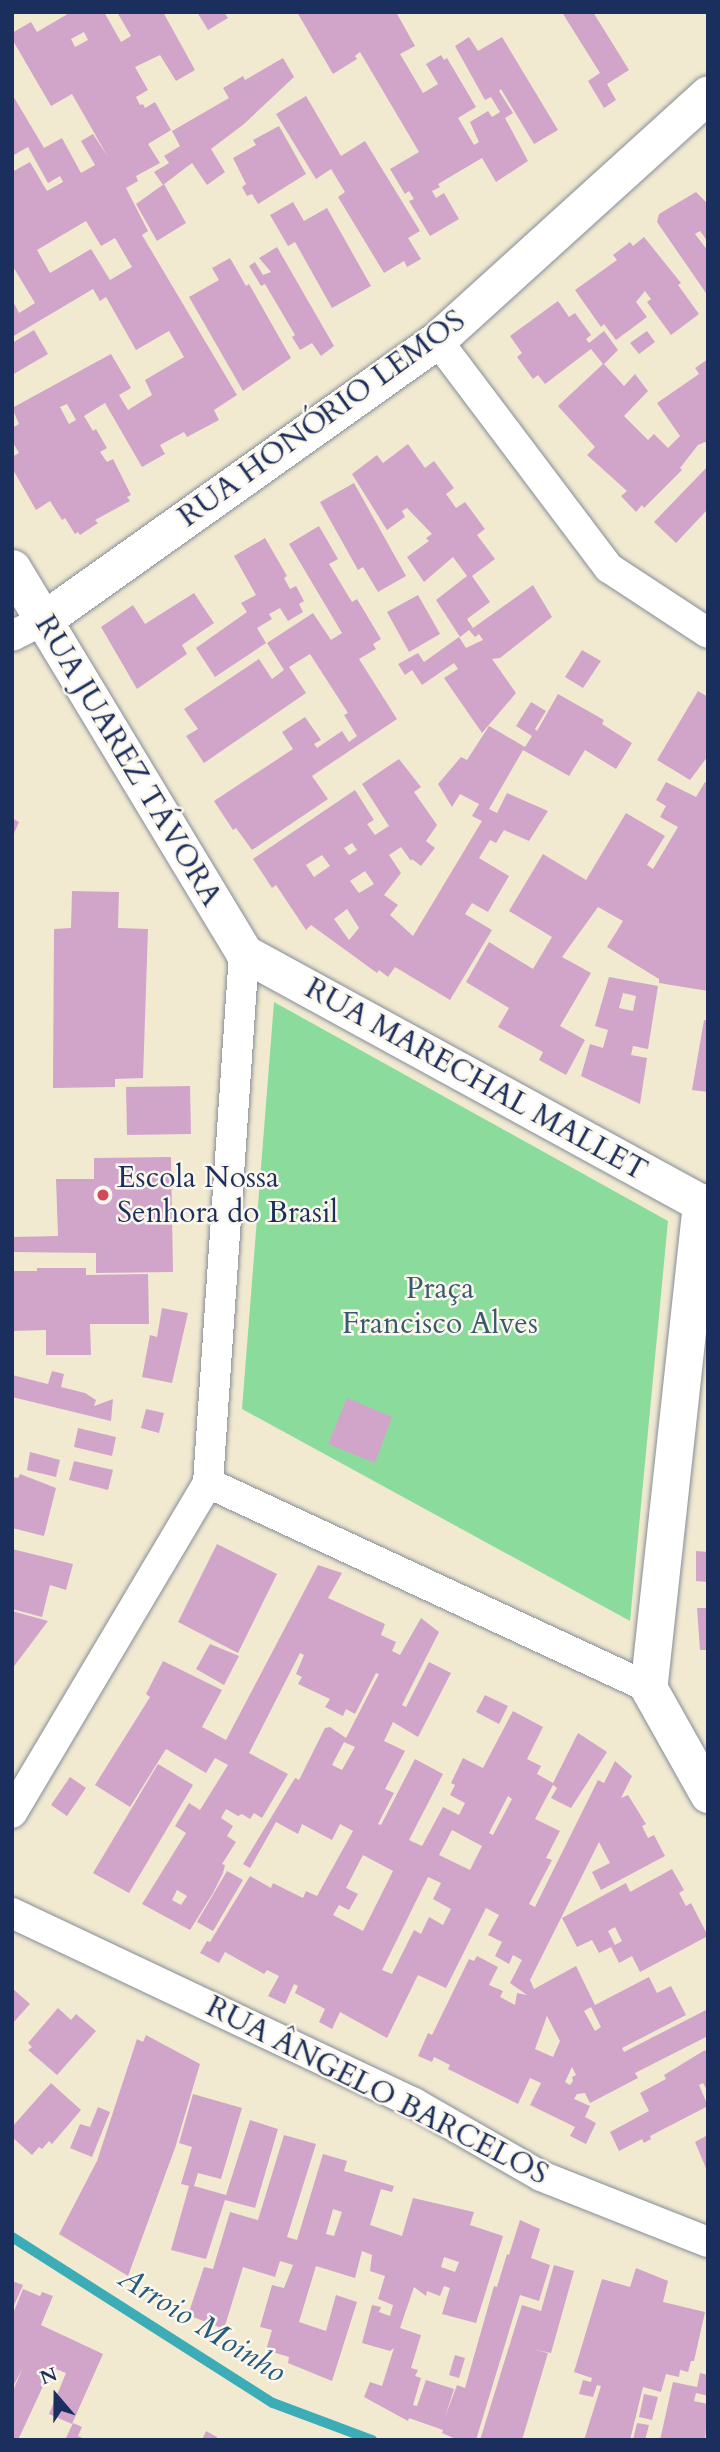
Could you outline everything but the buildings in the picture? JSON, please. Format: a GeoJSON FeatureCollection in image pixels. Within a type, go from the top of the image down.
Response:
{"type":"FeatureCollection","features":[{"type":"Feature","properties":{"kind":"street","name":"RUA HONÓRIO LEMOS"},"geometry":{"type":"LineString","coordinates":[[28,628],[437,340],[708,94]]}},
{"type":"Feature","properties":{"kind":"street"},"geometry":{"type":"LineString","coordinates":[[437,340],[609,568],[708,633]]}},
{"type":"Feature","properties":{"kind":"street","name":"RUA JUAREZ TÁVORA"},"geometry":{"type":"LineString","coordinates":[[12,568],[28,628],[244,953]]}},
{"type":"Feature","properties":{"kind":"street"},"geometry":{"type":"LineString","coordinates":[[12,1813],[208,1483],[244,953]]}},
{"type":"Feature","properties":{"kind":"street","name":"RUA MARECHAL MALLET"},"geometry":{"type":"LineString","coordinates":[[244,953],[704,1203]]}},
{"type":"Feature","properties":{"kind":"street"},"geometry":{"type":"LineString","coordinates":[[704,1203],[649,1687],[708,1794]]}},
{"type":"Feature","properties":{"kind":"street"},"geometry":{"type":"LineString","coordinates":[[208,1483],[649,1687]]}},
{"type":"Feature","properties":{"kind":"street","name":"RUA ÂNGELO BARCELOS"},"geometry":{"type":"LineString","coordinates":[[12,1913],[414,2103],[541,2176],[708,2242]]}},
{"type":"Feature","properties":{"kind":"green space","name":"Praça Francisco Alves"},"geometry":{"type":"Polygon","coordinates":[[[274,1002],[668,1221],[630,1621],[242,1409],[274,1002]]]}},
{"type":"Feature","properties":{"kind":"waterway","name":"Arroio Moinho"},"geometry":{"type":"LineString","coordinates":[[12,2237],[273,2403],[372,2440]]}},
{"type":"Feature","properties":{"kind":"place","name":"Escola Nossa Senhora do Brasil"},"geometry":{"type":"Point","coordinates":[103,1195]}}]}
